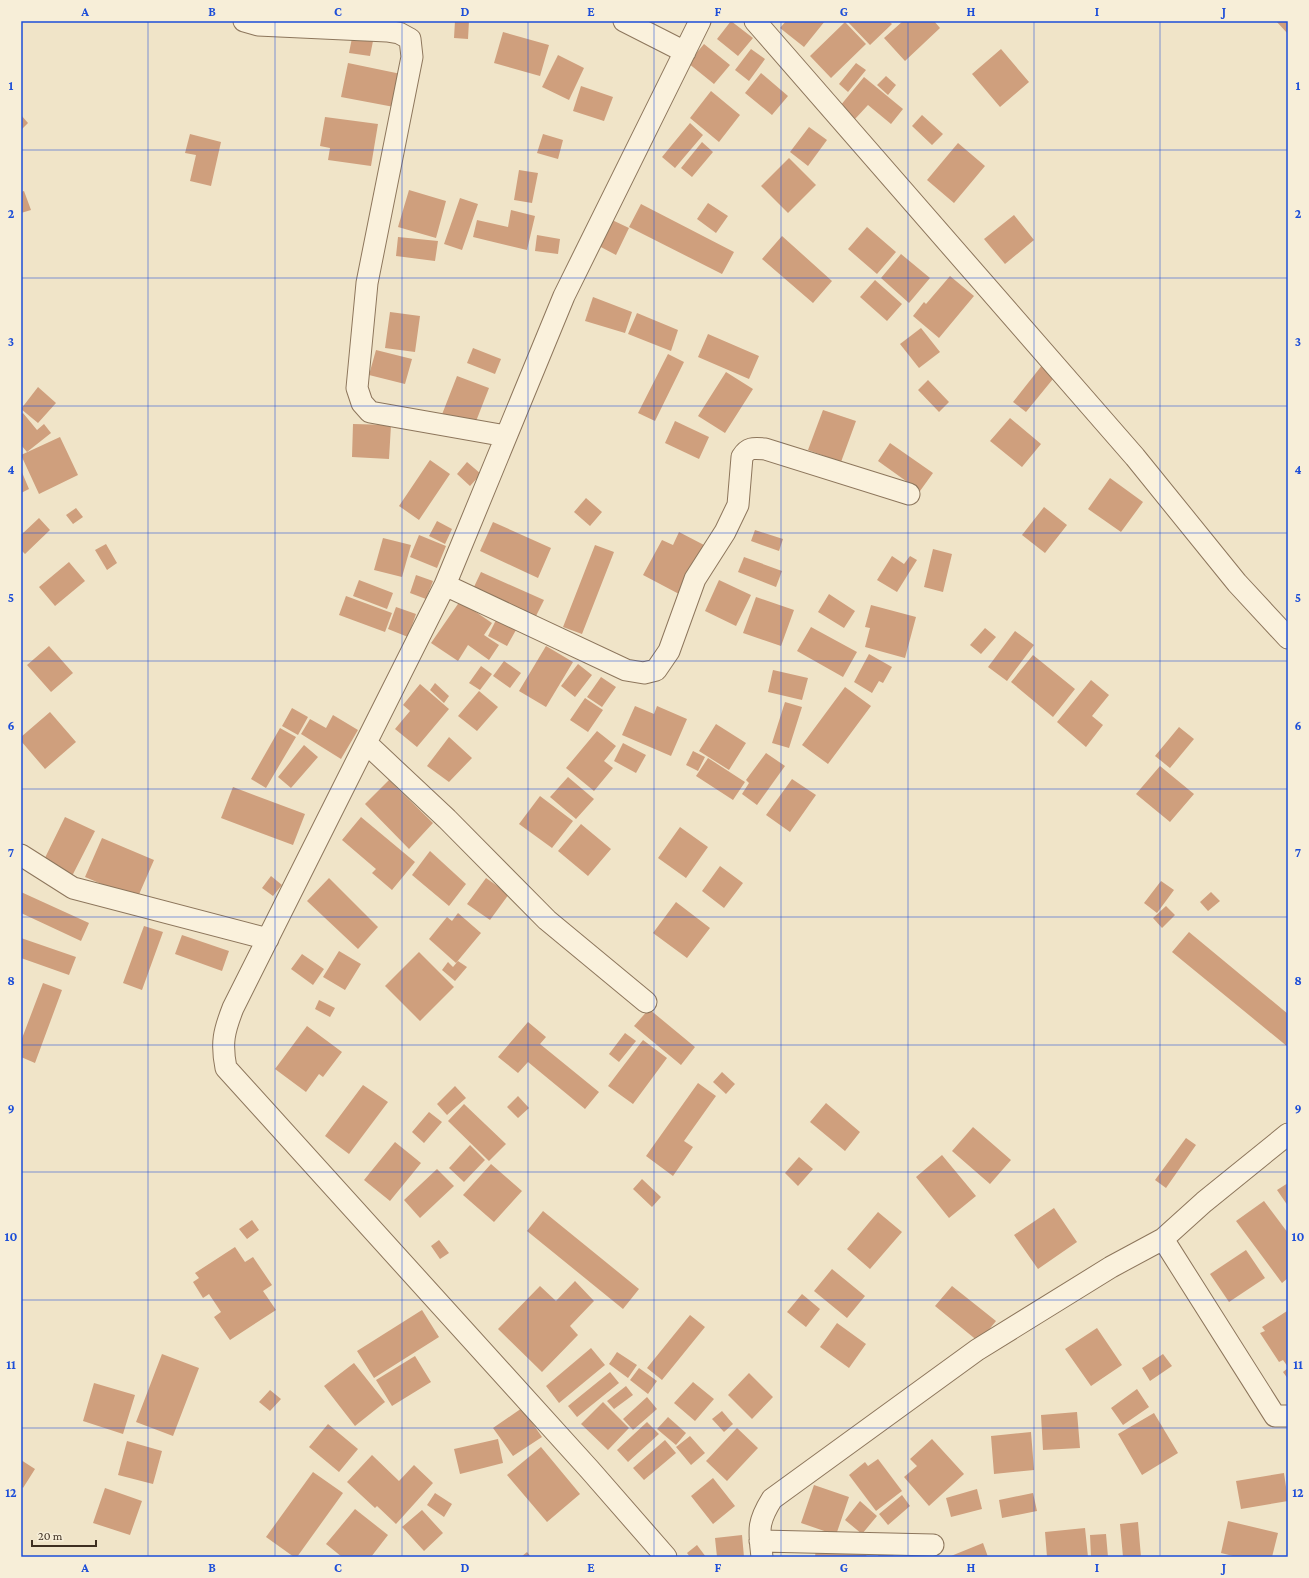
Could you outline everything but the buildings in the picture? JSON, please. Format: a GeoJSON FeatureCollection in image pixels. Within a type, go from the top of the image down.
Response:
{"type":"FeatureCollection","features":[{"type":"Feature","properties":{"kind":"street"},"geometry":{"type":"LineString","coordinates":[[244,21],[258,25],[387,31],[399,33],[410,39],[412,57],[367,283],[357,388],[362,403],[370,412],[506,436]]}},
{"type":"Feature","properties":{"kind":"street"},"geometry":{"type":"LineString","coordinates":[[624,21],[685,52]]}},
{"type":"Feature","properties":{"kind":"street"},"geometry":{"type":"LineString","coordinates":[[666,1557],[590,1470],[226,1068],[222,1050],[224,1030],[233,1008],[445,585],[564,296],[700,21]]}},
{"type":"Feature","properties":{"kind":"street"},"geometry":{"type":"LineString","coordinates":[[755,21],[1134,457],[1237,583],[1288,638]]}},
{"type":"Feature","properties":{"kind":"street"},"geometry":{"type":"LineString","coordinates":[[445,585],[620,668],[644,674],[656,670],[669,651],[695,579],[725,532],[738,505],[742,457],[746,451],[751,448],[765,450],[909,494]]}},
{"type":"Feature","properties":{"kind":"street"},"geometry":{"type":"LineString","coordinates":[[366,743],[446,819],[547,920],[646,1002]]}},
{"type":"Feature","properties":{"kind":"street"},"geometry":{"type":"LineString","coordinates":[[21,855],[73,888],[268,940]]}},
{"type":"Feature","properties":{"kind":"street"},"geometry":{"type":"LineString","coordinates":[[933,1545],[761,1549],[762,1515],[772,1499],[782,1491],[977,1350],[1111,1267],[1163,1239],[1204,1202],[1288,1134]]}},
{"type":"Feature","properties":{"kind":"street"},"geometry":{"type":"LineString","coordinates":[[1163,1239],[1275,1416],[1288,1416]]}}]}
